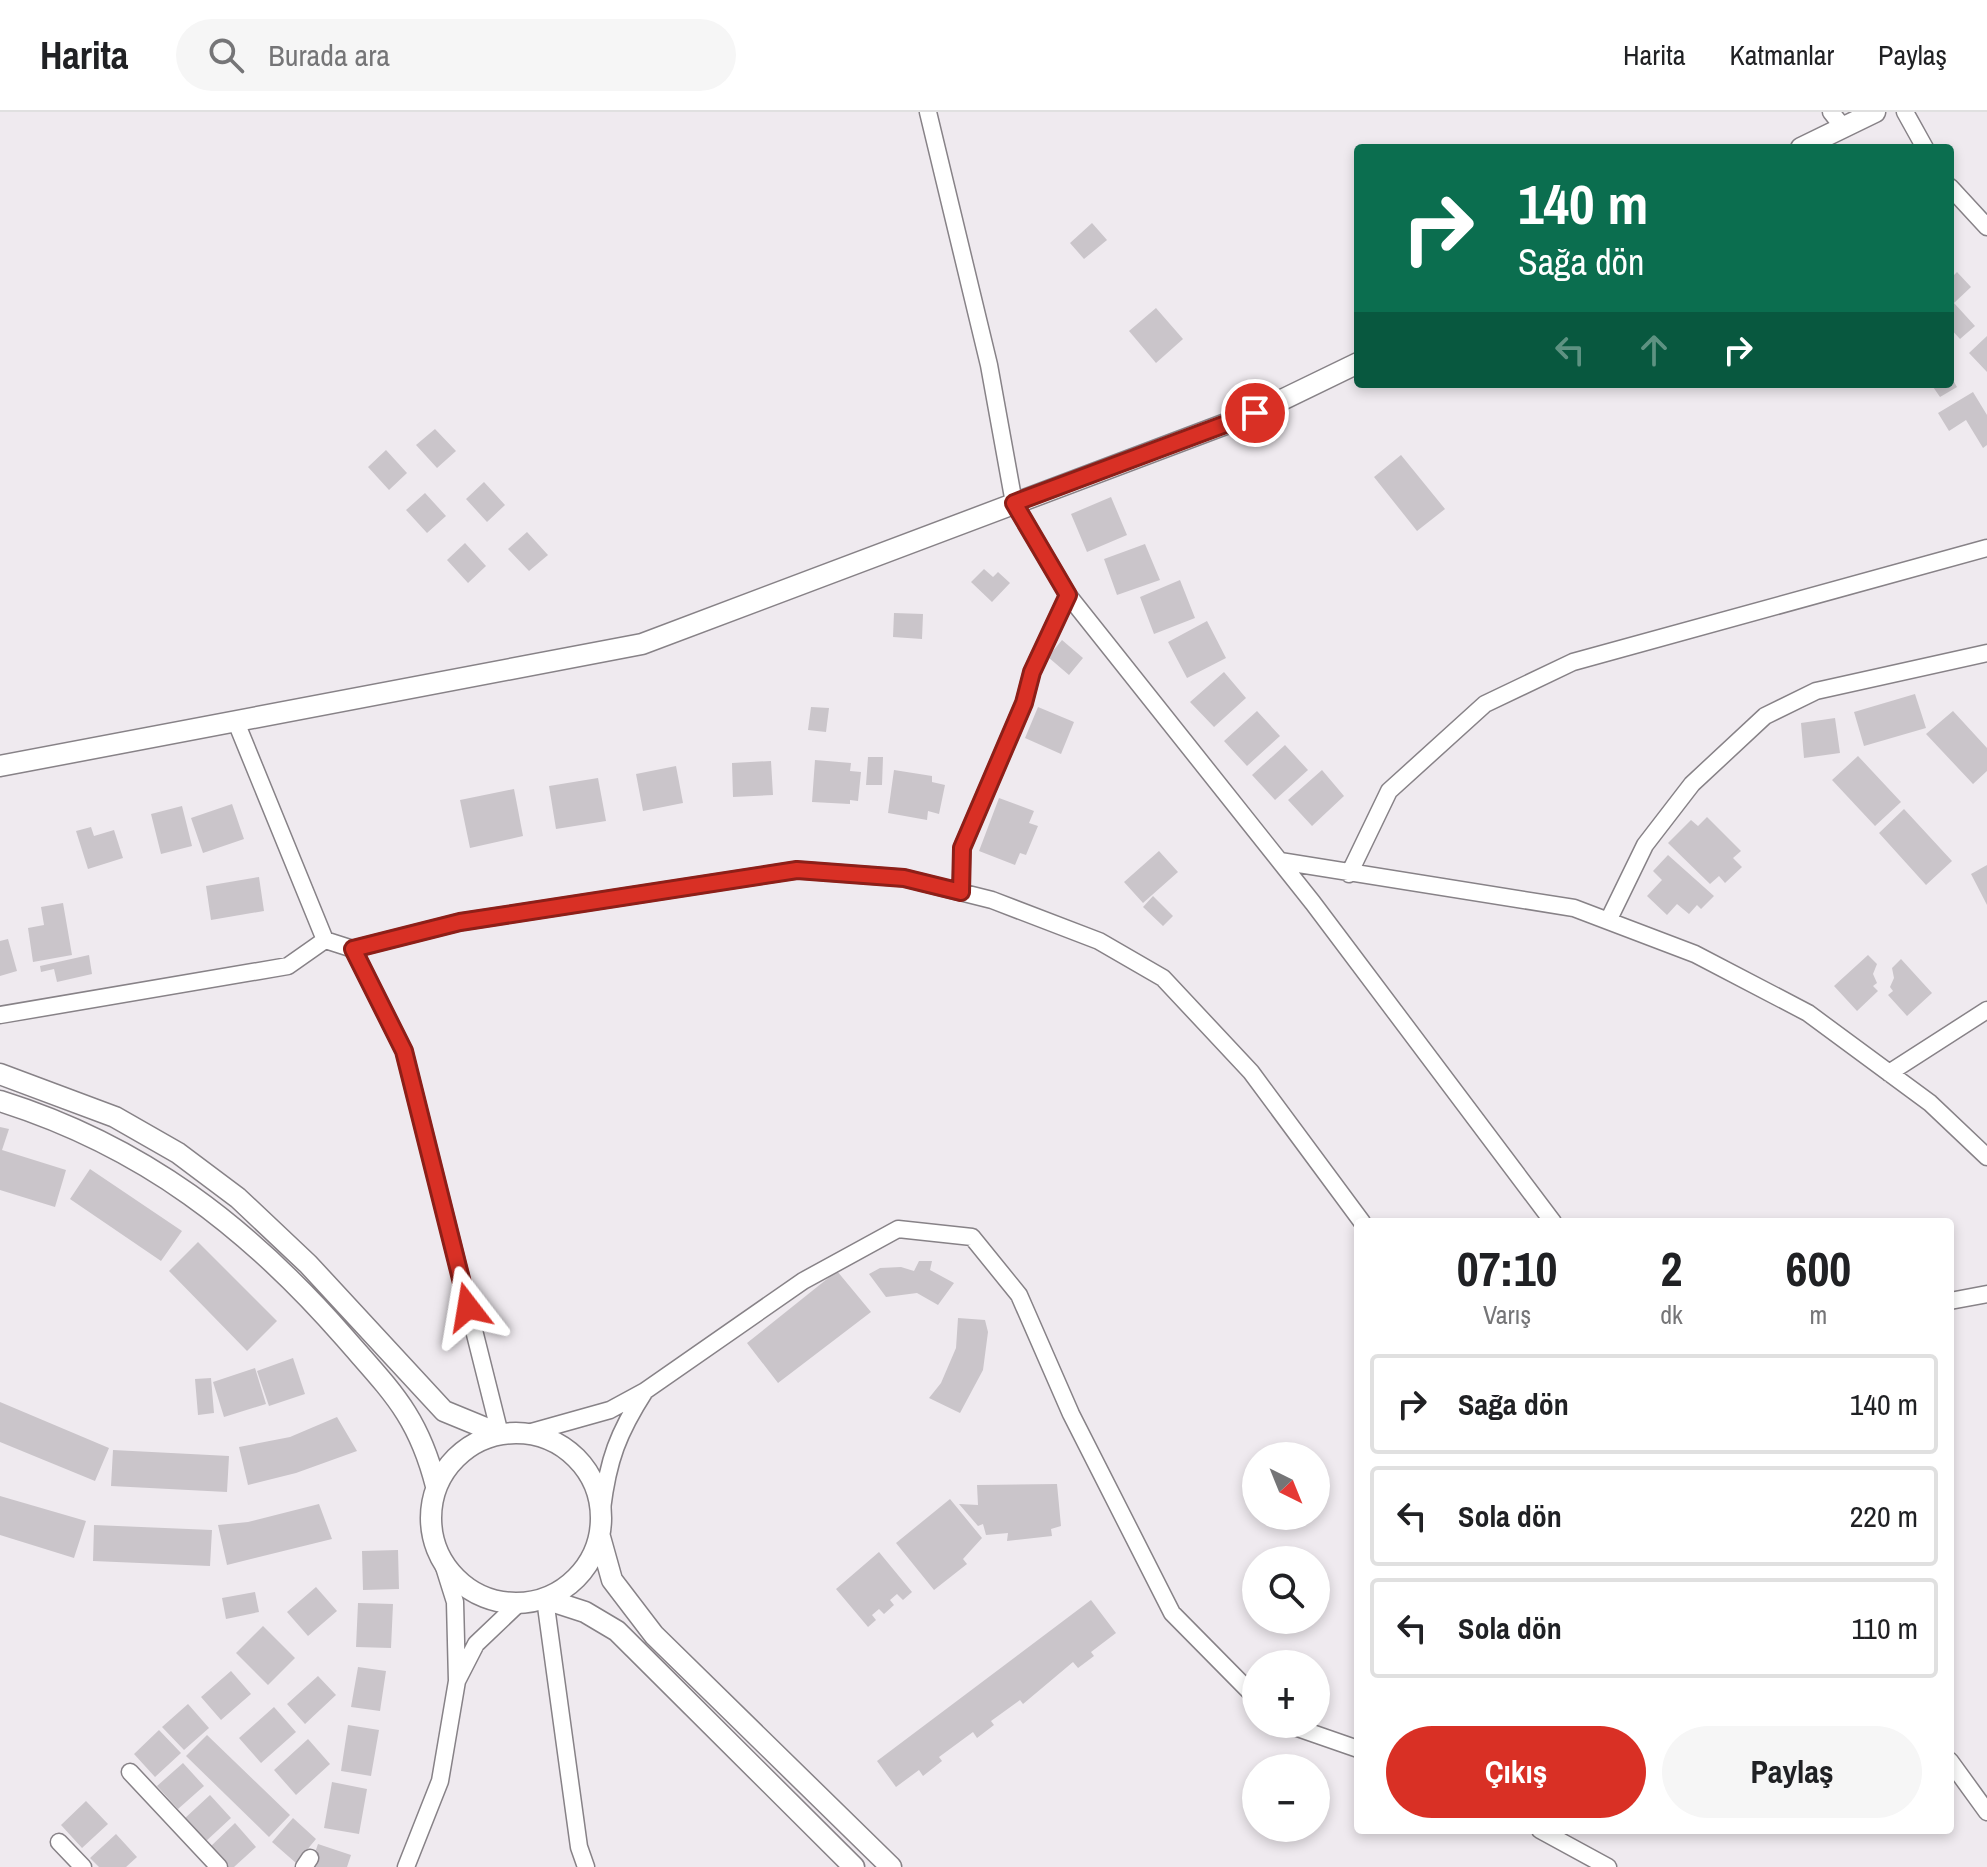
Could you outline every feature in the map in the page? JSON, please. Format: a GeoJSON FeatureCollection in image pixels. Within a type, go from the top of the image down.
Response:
{"type":"FeatureCollection","features":[{"type":"Feature","properties":{"kind":"street"},"geometry":{"type":"LineString","coordinates":[[928,112],[989,365],[1014,503],[1068,595],[1280,861],[1550,1218]]}},
{"type":"Feature","properties":{"kind":"street"},"geometry":{"type":"LineString","coordinates":[[1806,144],[1837,120],[1875,112]]}},
{"type":"Feature","properties":{"kind":"street"},"geometry":{"type":"LineString","coordinates":[[1905,112],[1923,144]]}},
{"type":"Feature","properties":{"kind":"street"},"geometry":{"type":"LineString","coordinates":[[1954,191],[1987,227]]}},
{"type":"Feature","properties":{"kind":"street"},"geometry":{"type":"LineString","coordinates":[[0,766],[642,644],[1255,413],[1354,365]]}},
{"type":"Feature","properties":{"kind":"street"},"geometry":{"type":"LineString","coordinates":[[1349,874],[1389,791],[1485,704],[1573,662],[1987,548]]}},
{"type":"Feature","properties":{"kind":"street"},"geometry":{"type":"LineString","coordinates":[[961,892],[962,848],[1024,703],[1032,672],[1068,595]]}},
{"type":"Feature","properties":{"kind":"street"},"geometry":{"type":"LineString","coordinates":[[1608,921],[1645,845],[1692,784],[1765,716],[1816,691],[1987,653]]}},
{"type":"Feature","properties":{"kind":"street"},"geometry":{"type":"LineString","coordinates":[[236,722],[325,940],[353,949],[460,922],[797,870],[904,878],[992,900],[1099,941],[1163,978],[1251,1072],[1359,1218]]}},
{"type":"Feature","properties":{"kind":"street"},"geometry":{"type":"LineString","coordinates":[[1280,861],[1574,908],[1695,954],[1808,1013],[1930,1103],[1987,1157]]}},
{"type":"Feature","properties":{"kind":"street"},"geometry":{"type":"LineString","coordinates":[[0,1015],[288,966],[325,940]]}},
{"type":"Feature","properties":{"kind":"street"},"geometry":{"type":"LineString","coordinates":[[353,949],[404,1051],[500,1434]]}},
{"type":"Feature","properties":{"kind":"street"},"geometry":{"type":"LineString","coordinates":[[1889,1073],[1987,1010]]}},
{"type":"Feature","properties":{"kind":"street"},"geometry":{"type":"LineString","coordinates":[[0,1074],[115,1117],[178,1153],[238,1198],[308,1264],[444,1411],[500,1434]]}},
{"type":"Feature","properties":{"kind":"street"},"geometry":{"type":"LineString","coordinates":[[0,1101],[93,1138],[168,1177],[237,1228],[319,1308],[405,1407],[426,1445],[436,1486]]}},
{"type":"Feature","properties":{"kind":"street"},"geometry":{"type":"LineString","coordinates":[[406,1867],[440,1781],[457,1681],[455,1602],[433,1541],[430,1513],[436,1486],[451,1461],[474,1444],[500,1434],[528,1433],[610,1410],[645,1391],[803,1281],[898,1229],[972,1237],[1019,1295],[1071,1414],[1172,1613],[1242,1684]]}},
{"type":"Feature","properties":{"kind":"street"},"geometry":{"type":"LineString","coordinates":[[1954,1300],[1987,1294]]}},
{"type":"Feature","properties":{"kind":"street"},"geometry":{"type":"LineString","coordinates":[[444,1567],[464,1588],[489,1601],[518,1604],[545,1599],[570,1585],[589,1564],[600,1537],[608,1465],[621,1428],[645,1391]]}},
{"type":"Feature","properties":{"kind":"street"},"geometry":{"type":"LineString","coordinates":[[528,1433],[555,1442],[578,1459],[594,1482],[602,1509]]}},
{"type":"Feature","properties":{"kind":"street"},"geometry":{"type":"LineString","coordinates":[[600,1537],[612,1580],[654,1635],[891,1867]]}},
{"type":"Feature","properties":{"kind":"street"},"geometry":{"type":"LineString","coordinates":[[545,1599],[579,1847],[586,1867]]}},
{"type":"Feature","properties":{"kind":"street"},"geometry":{"type":"LineString","coordinates":[[545,1599],[585,1612],[617,1631],[854,1867]]}},
{"type":"Feature","properties":{"kind":"street"},"geometry":{"type":"LineString","coordinates":[[457,1681],[476,1644],[518,1604]]}},
{"type":"Feature","properties":{"kind":"street"},"geometry":{"type":"LineString","coordinates":[[1326,1738],[1354,1748]]}},
{"type":"Feature","properties":{"kind":"street"},"geometry":{"type":"LineString","coordinates":[[1954,1767],[1987,1812]]}},
{"type":"Feature","properties":{"kind":"street"},"geometry":{"type":"LineString","coordinates":[[130,1772],[219,1867]]}},
{"type":"Feature","properties":{"kind":"street"},"geometry":{"type":"LineString","coordinates":[[1547,1834],[1608,1867]]}},
{"type":"Feature","properties":{"kind":"street"},"geometry":{"type":"LineString","coordinates":[[59,1842],[83,1867]]}},
{"type":"Feature","properties":{"kind":"building"},"geometry":{"type":"Polygon","coordinates":[[[1092,223],[1107,240],[1084,259],[1070,243],[1092,223]]]}},
{"type":"Feature","properties":{"kind":"building"},"geometry":{"type":"Polygon","coordinates":[[[1957,272],[1971,287],[1954,303],[1954,275],[1957,272]]]}},
{"type":"Feature","properties":{"kind":"building"},"geometry":{"type":"Polygon","coordinates":[[[1954,303],[1975,326],[1960,339],[1954,332],[1954,303]]]}},
{"type":"Feature","properties":{"kind":"building"},"geometry":{"type":"Polygon","coordinates":[[[1156,308],[1183,339],[1156,363],[1129,331],[1156,308]]]}},
{"type":"Feature","properties":{"kind":"building"},"geometry":{"type":"Polygon","coordinates":[[[1987,336],[1987,372],[1969,353],[1987,336]]]}},
{"type":"Feature","properties":{"kind":"building"},"geometry":{"type":"Polygon","coordinates":[[[1954,382],[1957,387],[1940,397],[1934,388],[1954,388],[1954,382]]]}},
{"type":"Feature","properties":{"kind":"building"},"geometry":{"type":"Polygon","coordinates":[[[1973,392],[1987,415],[1987,445],[1983,448],[1966,420],[1949,431],[1938,413],[1973,392]]]}},
{"type":"Feature","properties":{"kind":"building"},"geometry":{"type":"Polygon","coordinates":[[[435,429],[456,451],[437,468],[416,445],[435,429]]]}},
{"type":"Feature","properties":{"kind":"building"},"geometry":{"type":"Polygon","coordinates":[[[386,450],[407,473],[389,490],[368,467],[386,450]]]}},
{"type":"Feature","properties":{"kind":"building"},"geometry":{"type":"Polygon","coordinates":[[[1401,455],[1445,509],[1417,531],[1374,477],[1401,455]]]}},
{"type":"Feature","properties":{"kind":"building"},"geometry":{"type":"Polygon","coordinates":[[[484,482],[505,505],[487,522],[466,499],[484,482]]]}},
{"type":"Feature","properties":{"kind":"building"},"geometry":{"type":"Polygon","coordinates":[[[425,493],[446,516],[427,533],[406,510],[425,493]]]}},
{"type":"Feature","properties":{"kind":"building"},"geometry":{"type":"Polygon","coordinates":[[[1111,497],[1127,535],[1087,552],[1071,514],[1111,497]]]}},
{"type":"Feature","properties":{"kind":"building"},"geometry":{"type":"Polygon","coordinates":[[[527,532],[548,555],[529,571],[508,549],[527,532]]]}},
{"type":"Feature","properties":{"kind":"building"},"geometry":{"type":"Polygon","coordinates":[[[465,543],[486,566],[468,583],[447,560],[465,543]]]}},
{"type":"Feature","properties":{"kind":"building"},"geometry":{"type":"Polygon","coordinates":[[[1145,544],[1160,580],[1117,595],[1104,559],[1145,544]]]}},
{"type":"Feature","properties":{"kind":"building"},"geometry":{"type":"Polygon","coordinates":[[[984,569],[993,577],[998,572],[1010,583],[992,602],[971,582],[984,569]]]}},
{"type":"Feature","properties":{"kind":"building"},"geometry":{"type":"Polygon","coordinates":[[[1180,580],[1195,618],[1154,634],[1140,597],[1180,580]]]}},
{"type":"Feature","properties":{"kind":"building"},"geometry":{"type":"Polygon","coordinates":[[[894,613],[923,614],[922,639],[893,637],[894,613]]]}},
{"type":"Feature","properties":{"kind":"building"},"geometry":{"type":"Polygon","coordinates":[[[1207,621],[1226,658],[1187,678],[1168,642],[1207,621]]]}},
{"type":"Feature","properties":{"kind":"building"},"geometry":{"type":"Polygon","coordinates":[[[1062,640],[1083,658],[1069,675],[1048,657],[1062,640]]]}},
{"type":"Feature","properties":{"kind":"building"},"geometry":{"type":"Polygon","coordinates":[[[1224,672],[1246,698],[1214,727],[1190,702],[1224,672]]]}},
{"type":"Feature","properties":{"kind":"building"},"geometry":{"type":"Polygon","coordinates":[[[1915,694],[1926,728],[1864,746],[1854,712],[1915,694]]]}},
{"type":"Feature","properties":{"kind":"building"},"geometry":{"type":"Polygon","coordinates":[[[811,707],[829,708],[826,732],[808,730],[811,707]]]}},
{"type":"Feature","properties":{"kind":"building"},"geometry":{"type":"Polygon","coordinates":[[[1038,707],[1074,722],[1061,754],[1025,738],[1038,707]]]}},
{"type":"Feature","properties":{"kind":"building"},"geometry":{"type":"Polygon","coordinates":[[[1257,711],[1280,736],[1247,766],[1224,741],[1257,711]]]}},
{"type":"Feature","properties":{"kind":"building"},"geometry":{"type":"Polygon","coordinates":[[[1953,711],[1987,748],[1987,771],[1973,784],[1926,734],[1953,711]]]}},
{"type":"Feature","properties":{"kind":"building"},"geometry":{"type":"Polygon","coordinates":[[[1835,718],[1840,753],[1804,758],[1801,723],[1835,718]]]}},
{"type":"Feature","properties":{"kind":"building"},"geometry":{"type":"Polygon","coordinates":[[[1285,745],[1308,770],[1275,800],[1252,775],[1285,745]]]}},
{"type":"Feature","properties":{"kind":"building"},"geometry":{"type":"Polygon","coordinates":[[[1858,756],[1901,802],[1875,826],[1832,780],[1858,756]]]}},
{"type":"Feature","properties":{"kind":"building"},"geometry":{"type":"Polygon","coordinates":[[[868,757],[883,757],[882,785],[866,785],[868,757]]]}},
{"type":"Feature","properties":{"kind":"building"},"geometry":{"type":"Polygon","coordinates":[[[815,760],[851,763],[850,771],[861,772],[858,801],[850,800],[850,804],[812,802],[815,760]]]}},
{"type":"Feature","properties":{"kind":"building"},"geometry":{"type":"Polygon","coordinates":[[[771,761],[773,795],[733,797],[732,763],[771,761]]]}},
{"type":"Feature","properties":{"kind":"building"},"geometry":{"type":"Polygon","coordinates":[[[676,766],[683,803],[643,811],[636,774],[676,766]]]}},
{"type":"Feature","properties":{"kind":"building"},"geometry":{"type":"Polygon","coordinates":[[[894,770],[932,776],[932,782],[945,785],[939,814],[928,811],[927,820],[888,813],[894,770]]]}},
{"type":"Feature","properties":{"kind":"building"},"geometry":{"type":"Polygon","coordinates":[[[1322,770],[1344,796],[1312,826],[1288,800],[1322,770]]]}},
{"type":"Feature","properties":{"kind":"building"},"geometry":{"type":"Polygon","coordinates":[[[598,778],[606,821],[556,829],[549,786],[598,778]]]}},
{"type":"Feature","properties":{"kind":"building"},"geometry":{"type":"Polygon","coordinates":[[[514,789],[523,836],[470,848],[460,800],[514,789]]]}},
{"type":"Feature","properties":{"kind":"building"},"geometry":{"type":"Polygon","coordinates":[[[999,798],[1034,811],[1029,823],[1038,826],[1026,855],[1020,853],[1015,865],[979,851],[999,798]]]}},
{"type":"Feature","properties":{"kind":"building"},"geometry":{"type":"Polygon","coordinates":[[[232,804],[244,839],[203,853],[191,818],[232,804]]]}},
{"type":"Feature","properties":{"kind":"building"},"geometry":{"type":"Polygon","coordinates":[[[182,806],[192,846],[161,854],[151,814],[182,806]]]}},
{"type":"Feature","properties":{"kind":"building"},"geometry":{"type":"Polygon","coordinates":[[[1904,809],[1952,861],[1926,885],[1879,833],[1904,809]]]}},
{"type":"Feature","properties":{"kind":"building"},"geometry":{"type":"Polygon","coordinates":[[[1707,817],[1741,851],[1733,858],[1742,867],[1725,883],[1719,876],[1710,884],[1668,843],[1691,820],[1698,826],[1707,817]]]}},
{"type":"Feature","properties":{"kind":"building"},"geometry":{"type":"Polygon","coordinates":[[[91,827],[94,836],[114,830],[123,858],[88,869],[76,831],[91,827]]]}},
{"type":"Feature","properties":{"kind":"building"},"geometry":{"type":"Polygon","coordinates":[[[1159,851],[1178,872],[1143,903],[1124,882],[1159,851]]]}},
{"type":"Feature","properties":{"kind":"building"},"geometry":{"type":"Polygon","coordinates":[[[1668,855],[1714,896],[1701,909],[1697,905],[1689,914],[1677,904],[1667,915],[1647,896],[1662,880],[1653,871],[1668,855]]]}},
{"type":"Feature","properties":{"kind":"building"},"geometry":{"type":"Polygon","coordinates":[[[1987,865],[1987,905],[1971,874],[1987,865]]]}},
{"type":"Feature","properties":{"kind":"building"},"geometry":{"type":"Polygon","coordinates":[[[259,877],[264,911],[211,920],[206,886],[259,877]]]}},
{"type":"Feature","properties":{"kind":"building"},"geometry":{"type":"Polygon","coordinates":[[[1153,896],[1173,916],[1163,926],[1143,907],[1153,896]]]}},
{"type":"Feature","properties":{"kind":"building"},"geometry":{"type":"Polygon","coordinates":[[[63,903],[72,955],[33,962],[28,928],[44,925],[41,907],[63,903]]]}},
{"type":"Feature","properties":{"kind":"building"},"geometry":{"type":"Polygon","coordinates":[[[8,939],[17,971],[0,976],[0,941],[8,939]]]}},
{"type":"Feature","properties":{"kind":"building"},"geometry":{"type":"Polygon","coordinates":[[[89,955],[92,974],[57,982],[54,969],[41,972],[40,966],[89,955]]]}},
{"type":"Feature","properties":{"kind":"building"},"geometry":{"type":"Polygon","coordinates":[[[1868,955],[1877,964],[1873,974],[1877,983],[1873,986],[1878,991],[1857,1011],[1834,986],[1868,955]]]}},
{"type":"Feature","properties":{"kind":"building"},"geometry":{"type":"Polygon","coordinates":[[[1901,959],[1932,993],[1907,1016],[1888,995],[1893,991],[1890,987],[1894,978],[1892,968],[1901,959]]]}},
{"type":"Feature","properties":{"kind":"building"},"geometry":{"type":"Polygon","coordinates":[[[0,1127],[9,1129],[2,1150],[66,1170],[55,1207],[0,1190],[0,1127]]]}},
{"type":"Feature","properties":{"kind":"building"},"geometry":{"type":"Polygon","coordinates":[[[90,1169],[182,1231],[161,1261],[70,1199],[90,1169]]]}},
{"type":"Feature","properties":{"kind":"building"},"geometry":{"type":"Polygon","coordinates":[[[198,1242],[277,1321],[247,1351],[169,1271],[198,1242]]]}},
{"type":"Feature","properties":{"kind":"building"},"geometry":{"type":"Polygon","coordinates":[[[919,1261],[932,1261],[930,1270],[954,1283],[938,1305],[917,1293],[886,1297],[869,1274],[880,1268],[901,1267],[914,1271],[919,1261]]]}},
{"type":"Feature","properties":{"kind":"building"},"geometry":{"type":"Polygon","coordinates":[[[837,1271],[871,1312],[778,1383],[747,1343],[837,1271]]]}},
{"type":"Feature","properties":{"kind":"building"},"geometry":{"type":"Polygon","coordinates":[[[958,1318],[985,1320],[988,1332],[983,1370],[960,1413],[929,1398],[941,1383],[956,1348],[958,1318]]]}},
{"type":"Feature","properties":{"kind":"building"},"geometry":{"type":"Polygon","coordinates":[[[293,1358],[305,1394],[269,1406],[257,1371],[293,1358]]]}},
{"type":"Feature","properties":{"kind":"building"},"geometry":{"type":"Polygon","coordinates":[[[255,1368],[266,1404],[224,1417],[213,1382],[255,1368]]]}},
{"type":"Feature","properties":{"kind":"building"},"geometry":{"type":"Polygon","coordinates":[[[211,1378],[214,1413],[198,1415],[195,1379],[211,1378]]]}},
{"type":"Feature","properties":{"kind":"building"},"geometry":{"type":"Polygon","coordinates":[[[0,1402],[109,1448],[95,1481],[0,1442],[0,1402]]]}},
{"type":"Feature","properties":{"kind":"building"},"geometry":{"type":"Polygon","coordinates":[[[337,1417],[357,1451],[296,1473],[248,1485],[239,1447],[290,1437],[337,1417]]]}},
{"type":"Feature","properties":{"kind":"building"},"geometry":{"type":"Polygon","coordinates":[[[113,1450],[229,1456],[227,1492],[111,1486],[113,1450]]]}},
{"type":"Feature","properties":{"kind":"building"},"geometry":{"type":"Polygon","coordinates":[[[1057,1484],[1061,1526],[1051,1529],[1052,1536],[1007,1541],[1008,1533],[986,1535],[983,1524],[978,1526],[959,1504],[978,1505],[977,1485],[1057,1484]]]}},
{"type":"Feature","properties":{"kind":"building"},"geometry":{"type":"Polygon","coordinates":[[[0,1496],[86,1521],[74,1558],[0,1535],[0,1496]]]}},
{"type":"Feature","properties":{"kind":"building"},"geometry":{"type":"Polygon","coordinates":[[[950,1499],[982,1538],[963,1559],[967,1564],[934,1590],[896,1543],[950,1499]]]}},
{"type":"Feature","properties":{"kind":"building"},"geometry":{"type":"Polygon","coordinates":[[[319,1504],[332,1539],[227,1565],[218,1525],[248,1522],[319,1504]]]}},
{"type":"Feature","properties":{"kind":"building"},"geometry":{"type":"Polygon","coordinates":[[[94,1525],[212,1530],[210,1566],[93,1561],[94,1525]]]}},
{"type":"Feature","properties":{"kind":"building"},"geometry":{"type":"Polygon","coordinates":[[[398,1550],[399,1589],[363,1590],[362,1551],[398,1550]]]}},
{"type":"Feature","properties":{"kind":"building"},"geometry":{"type":"Polygon","coordinates":[[[879,1552],[912,1592],[903,1600],[897,1594],[890,1600],[894,1605],[884,1614],[879,1609],[872,1615],[876,1620],[868,1627],[836,1589],[879,1552]]]}},
{"type":"Feature","properties":{"kind":"building"},"geometry":{"type":"Polygon","coordinates":[[[316,1587],[337,1611],[308,1636],[287,1612],[316,1587]]]}},
{"type":"Feature","properties":{"kind":"building"},"geometry":{"type":"Polygon","coordinates":[[[255,1592],[259,1612],[226,1619],[222,1598],[255,1592]]]}},
{"type":"Feature","properties":{"kind":"building"},"geometry":{"type":"Polygon","coordinates":[[[1091,1600],[1116,1633],[1091,1652],[1094,1656],[1078,1668],[1073,1662],[1023,1704],[1020,1700],[991,1721],[994,1725],[977,1738],[973,1732],[939,1757],[942,1761],[923,1776],[919,1770],[896,1787],[877,1761],[1091,1600]]]}},
{"type":"Feature","properties":{"kind":"building"},"geometry":{"type":"Polygon","coordinates":[[[358,1603],[393,1604],[391,1648],[356,1647],[358,1603]]]}},
{"type":"Feature","properties":{"kind":"building"},"geometry":{"type":"Polygon","coordinates":[[[263,1626],[295,1658],[268,1685],[236,1653],[263,1626]]]}},
{"type":"Feature","properties":{"kind":"building"},"geometry":{"type":"Polygon","coordinates":[[[358,1667],[386,1671],[380,1711],[351,1707],[358,1667]]]}},
{"type":"Feature","properties":{"kind":"building"},"geometry":{"type":"Polygon","coordinates":[[[231,1671],[251,1694],[221,1720],[201,1697],[231,1671]]]}},
{"type":"Feature","properties":{"kind":"building"},"geometry":{"type":"Polygon","coordinates":[[[318,1676],[336,1695],[305,1724],[287,1704],[318,1676]]]}},
{"type":"Feature","properties":{"kind":"building"},"geometry":{"type":"Polygon","coordinates":[[[188,1704],[209,1728],[184,1750],[162,1727],[188,1704]]]}},
{"type":"Feature","properties":{"kind":"building"},"geometry":{"type":"Polygon","coordinates":[[[274,1707],[296,1732],[261,1763],[239,1738],[274,1707]]]}},
{"type":"Feature","properties":{"kind":"building"},"geometry":{"type":"Polygon","coordinates":[[[348,1725],[379,1730],[371,1776],[341,1771],[348,1725]]]}},
{"type":"Feature","properties":{"kind":"building"},"geometry":{"type":"Polygon","coordinates":[[[159,1730],[181,1753],[155,1777],[134,1754],[159,1730]]]}},
{"type":"Feature","properties":{"kind":"building"},"geometry":{"type":"Polygon","coordinates":[[[207,1735],[290,1815],[269,1837],[186,1756],[207,1735]]]}},
{"type":"Feature","properties":{"kind":"building"},"geometry":{"type":"Polygon","coordinates":[[[308,1739],[330,1764],[296,1795],[274,1770],[308,1739]]]}},
{"type":"Feature","properties":{"kind":"building"},"geometry":{"type":"Polygon","coordinates":[[[183,1763],[204,1786],[178,1809],[157,1786],[183,1763]]]}},
{"type":"Feature","properties":{"kind":"building"},"geometry":{"type":"Polygon","coordinates":[[[332,1782],[367,1789],[359,1834],[324,1828],[332,1782]]]}},
{"type":"Feature","properties":{"kind":"building"},"geometry":{"type":"Polygon","coordinates":[[[210,1795],[231,1818],[205,1842],[184,1819],[210,1795]]]}},
{"type":"Feature","properties":{"kind":"building"},"geometry":{"type":"Polygon","coordinates":[[[86,1801],[108,1824],[82,1848],[61,1825],[86,1801]]]}},
{"type":"Feature","properties":{"kind":"building"},"geometry":{"type":"Polygon","coordinates":[[[293,1818],[316,1839],[296,1863],[272,1842],[293,1818]]]}},
{"type":"Feature","properties":{"kind":"building"},"geometry":{"type":"Polygon","coordinates":[[[235,1823],[256,1847],[234,1867],[228,1867],[210,1847],[235,1823]]]}},
{"type":"Feature","properties":{"kind":"building"},"geometry":{"type":"Polygon","coordinates":[[[116,1834],[137,1857],[126,1867],[99,1867],[90,1858],[116,1834]]]}},
{"type":"Feature","properties":{"kind":"building"},"geometry":{"type":"Polygon","coordinates":[[[318,1844],[351,1855],[347,1867],[310,1867],[318,1844]]]}},
{"type":"Feature","properties":{"kind":"route"},"geometry":{"type":"LineString","coordinates":[[468,1307],[404,1051],[353,949],[460,922],[797,870],[904,878],[961,892],[962,848],[1024,703],[1032,672],[1068,595],[1014,503],[1255,413]]}}]}
